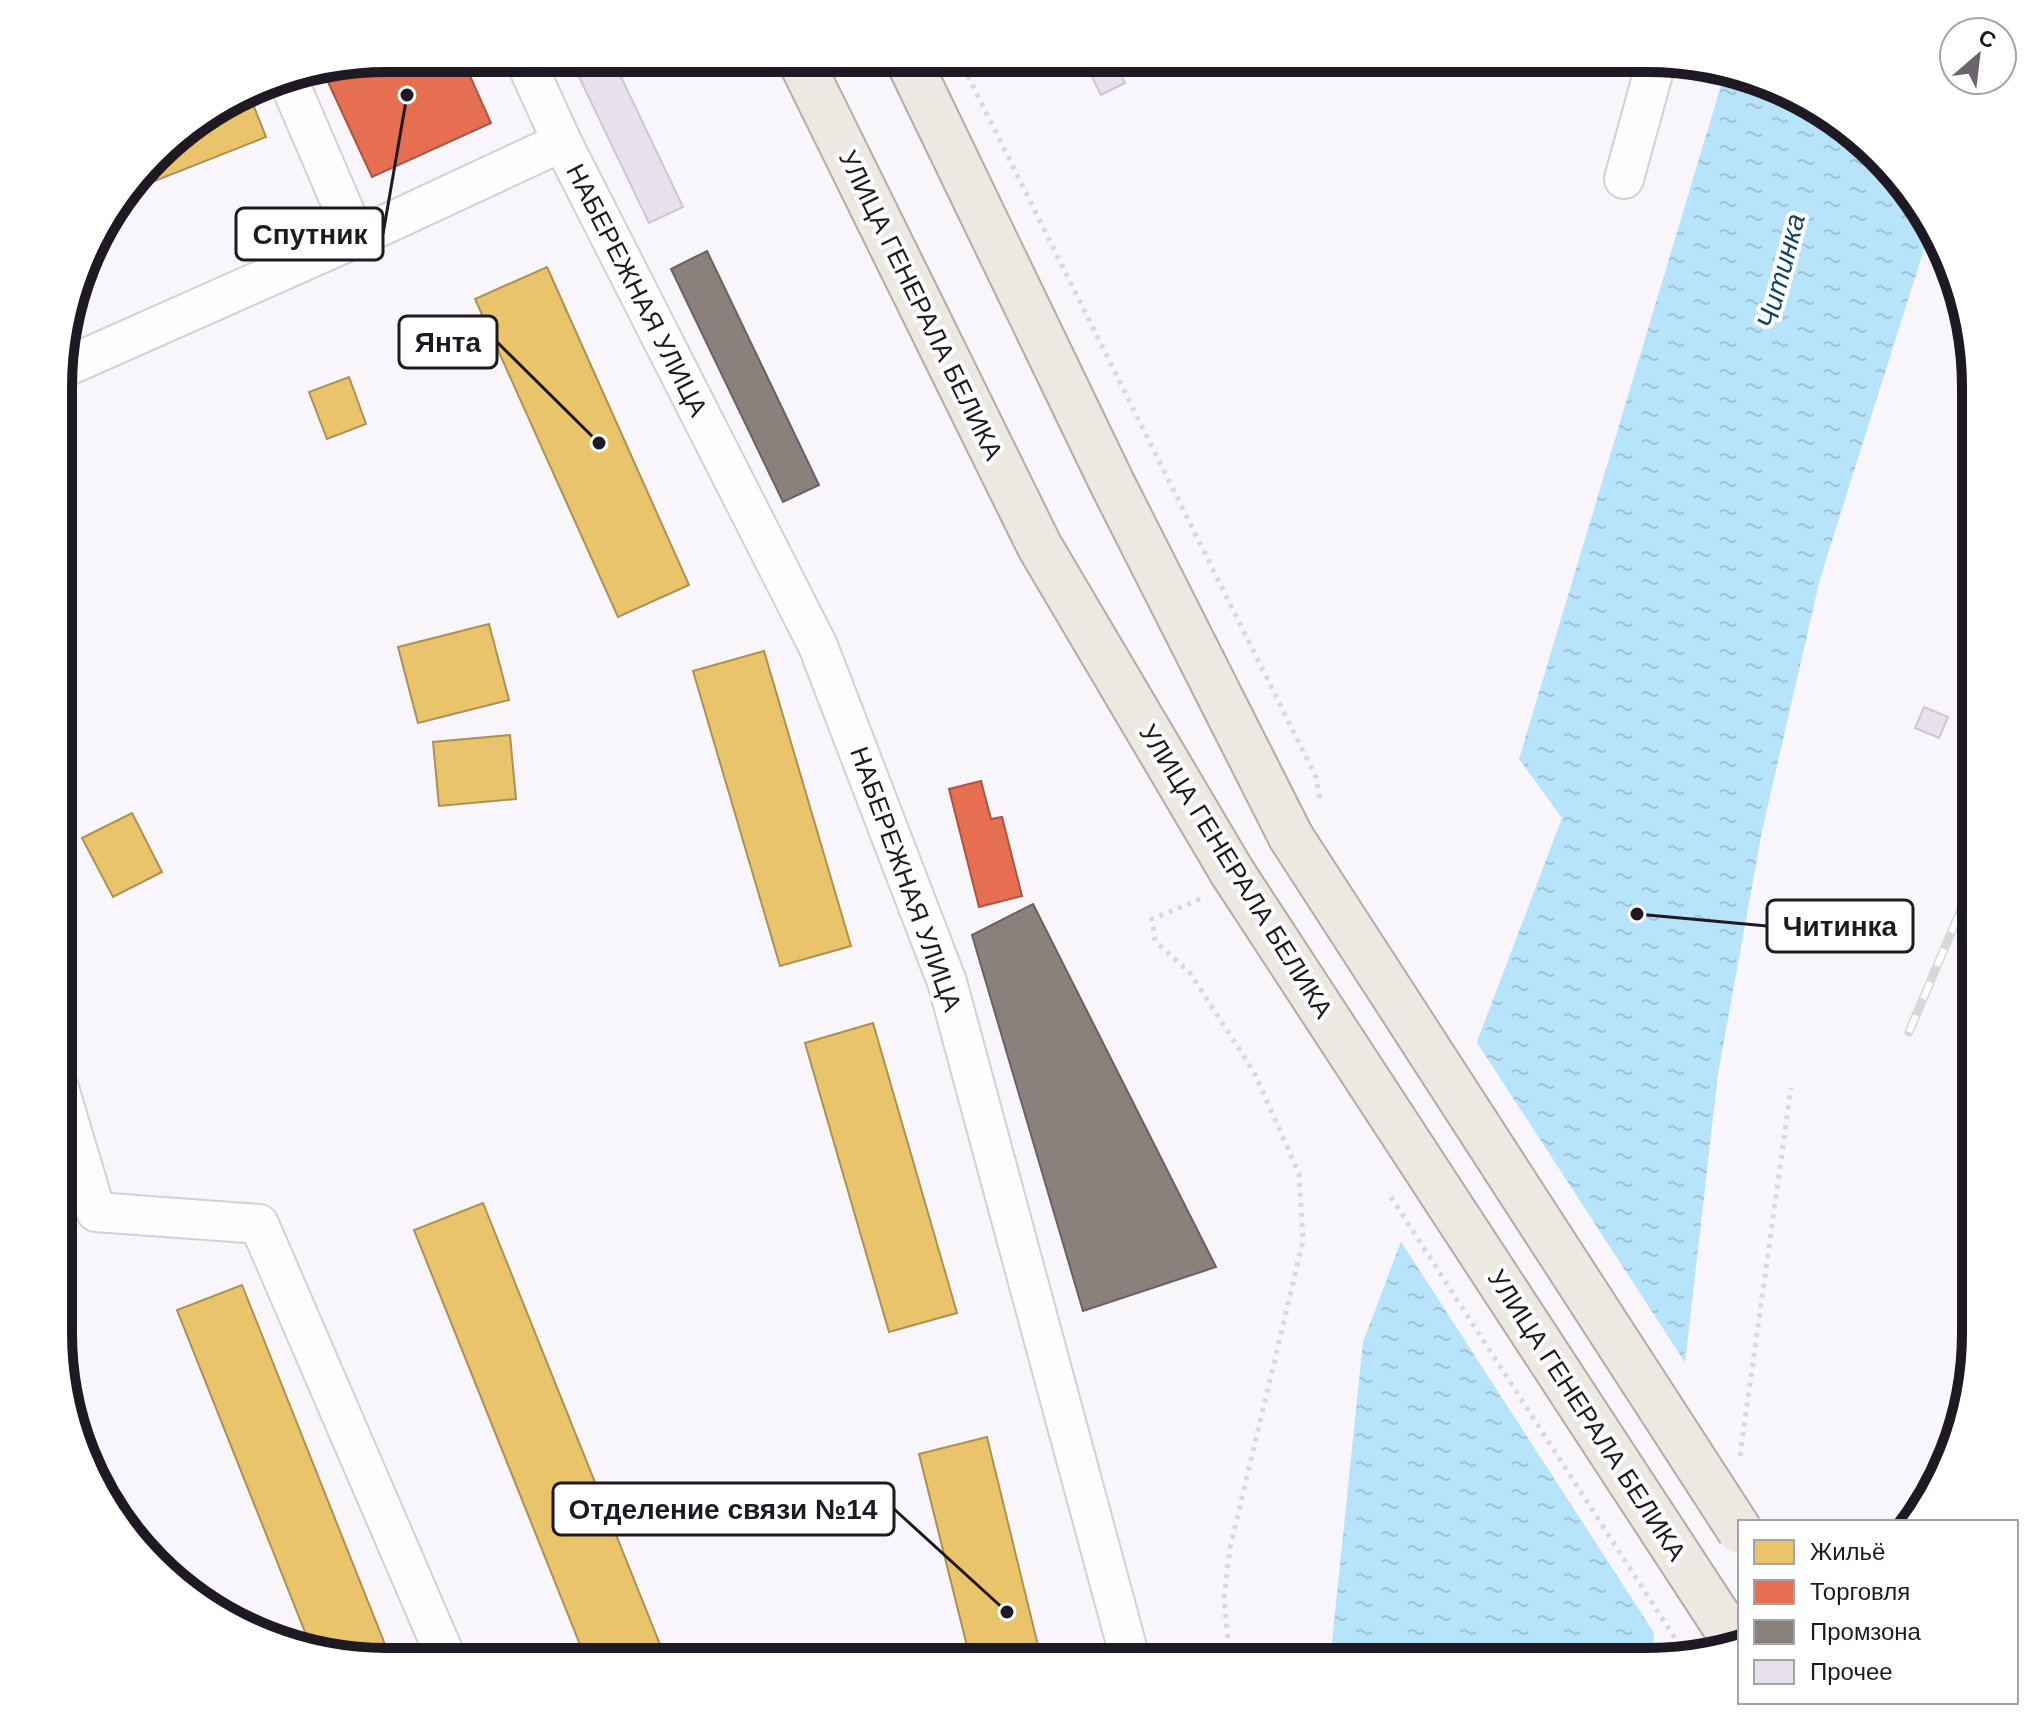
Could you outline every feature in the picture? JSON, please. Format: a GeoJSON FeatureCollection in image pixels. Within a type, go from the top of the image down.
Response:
{"type":"FeatureCollection","features":[{"type":"Feature","properties":{"kind":"main road","name":"УЛИЦА ГЕНЕРАЛА БЕЛИКА"},"geometry":{"type":"LineString","coordinates":[[806,72],[1040,547],[1215,885],[1731,1636]]}},
{"type":"Feature","properties":{"kind":"main road"},"geometry":{"type":"LineString","coordinates":[[914,72],[1112,483],[1306,823],[1738,1528]]}},
{"type":"Feature","properties":{"kind":"street","name":"НАБЕРЕЖНАЯ УЛИЦА"},"geometry":{"type":"LineString","coordinates":[[530,72],[562,142],[818,646],[947,982],[1127,1648]]}},
{"type":"Feature","properties":{"kind":"street"},"geometry":{"type":"LineString","coordinates":[[1624,179],[1653,72]]}},
{"type":"Feature","properties":{"kind":"street"},"geometry":{"type":"LineString","coordinates":[[291,87],[356,238]]}},
{"type":"Feature","properties":{"kind":"street"},"geometry":{"type":"LineString","coordinates":[[73,364],[562,142]]}},
{"type":"Feature","properties":{"kind":"street"},"geometry":{"type":"LineString","coordinates":[[72,1132],[96,1212],[259,1224],[442,1648]]}},
{"type":"Feature","properties":{"kind":"path"},"geometry":{"type":"LineString","coordinates":[[966,72],[1316,777],[1306,823]]}},
{"type":"Feature","properties":{"kind":"path"},"geometry":{"type":"LineString","coordinates":[[1207,911],[1215,885]]}},
{"type":"Feature","properties":{"kind":"path"},"geometry":{"type":"LineString","coordinates":[[1215,885],[1152,919],[1155,941],[1190,973],[1254,1072],[1299,1174],[1303,1241],[1230,1548],[1224,1598],[1229,1648]]}},
{"type":"Feature","properties":{"kind":"path"},"geometry":{"type":"LineString","coordinates":[[1739,1463],[1791,1088]]}},
{"type":"Feature","properties":{"kind":"path"},"geometry":{"type":"LineString","coordinates":[[1387,1191],[1680,1646]]}},
{"type":"Feature","properties":{"kind":"water","name":"Читинка"},"geometry":{"type":"Polygon","coordinates":[[[1722,82],[1748,89],[1804,114],[1855,150],[1897,195],[1926,242],[1820,579],[1762,831],[1718,1074],[1653,1648],[1331,1648],[1363,1342],[1562,818],[1519,759],[1722,82]]]}},
{"type":"Feature","properties":{"kind":"pier"},"geometry":{"type":"Polygon","coordinates":[[[1474,1038],[1688,1367],[1658,1639],[1398,1237],[1474,1038]]]}},
{"type":"Feature","properties":{"kind":"building: Жильё"},"geometry":{"type":"Polygon","coordinates":[[[253,103],[266,137],[145,185],[195,137],[253,103]]]}},
{"type":"Feature","properties":{"kind":"building: Жильё"},"geometry":{"type":"Polygon","coordinates":[[[547,267],[689,585],[618,617],[475,299],[547,267]]]}},
{"type":"Feature","properties":{"kind":"building: Жильё"},"geometry":{"type":"Polygon","coordinates":[[[349,377],[366,424],[327,439],[309,392],[349,377]]]}},
{"type":"Feature","properties":{"kind":"building: Жильё"},"geometry":{"type":"Polygon","coordinates":[[[489,624],[509,700],[418,723],[398,647],[489,624]]]}},
{"type":"Feature","properties":{"kind":"building: Жильё"},"geometry":{"type":"Polygon","coordinates":[[[764,651],[851,946],[780,966],[693,671],[764,651]]]}},
{"type":"Feature","properties":{"kind":"building: Жильё"},"geometry":{"type":"Polygon","coordinates":[[[510,735],[516,799],[439,806],[433,742],[510,735]]]}},
{"type":"Feature","properties":{"kind":"building: Жильё"},"geometry":{"type":"Polygon","coordinates":[[[132,813],[162,872],[113,897],[82,838],[132,813]]]}},
{"type":"Feature","properties":{"kind":"building: Жильё"},"geometry":{"type":"Polygon","coordinates":[[[873,1023],[957,1313],[889,1332],[805,1043],[873,1023]]]}},
{"type":"Feature","properties":{"kind":"building: Жильё"},"geometry":{"type":"Polygon","coordinates":[[[483,1203],[661,1648],[581,1648],[414,1230],[483,1203]]]}},
{"type":"Feature","properties":{"kind":"building: Жильё"},"geometry":{"type":"Polygon","coordinates":[[[242,1285],[386,1648],[346,1645],[307,1637],[177,1310],[242,1285]]]}},
{"type":"Feature","properties":{"kind":"building: Жильё"},"geometry":{"type":"Polygon","coordinates":[[[987,1437],[1039,1648],[968,1648],[919,1454],[987,1437]]]}},
{"type":"Feature","properties":{"kind":"building: Торговля"},"geometry":{"type":"Polygon","coordinates":[[[387,72],[468,72],[491,123],[372,177],[326,78],[387,72]]]}},
{"type":"Feature","properties":{"kind":"building: Торговля"},"geometry":{"type":"Polygon","coordinates":[[[981,781],[991,819],[1002,817],[1022,896],[979,907],[949,789],[981,781]]]}},
{"type":"Feature","properties":{"kind":"building: Промзона"},"geometry":{"type":"Polygon","coordinates":[[[707,251],[819,485],[783,502],[671,269],[707,251]]]}},
{"type":"Feature","properties":{"kind":"building: Промзона"},"geometry":{"type":"Polygon","coordinates":[[[1033,904],[1216,1267],[1083,1311],[972,935],[1033,904]]]}},
{"type":"Feature","properties":{"kind":"building: Прочее"},"geometry":{"type":"Polygon","coordinates":[[[577,72],[619,72],[683,207],[649,223],[577,72]]]}},
{"type":"Feature","properties":{"kind":"building: Прочее"},"geometry":{"type":"Polygon","coordinates":[[[1090,72],[1119,72],[1125,83],[1101,95],[1090,72]]]}},
{"type":"Feature","properties":{"kind":"building: Прочее"},"geometry":{"type":"Polygon","coordinates":[[[1924,707],[1948,717],[1939,738],[1915,728],[1924,707]]]}},
{"type":"Feature","properties":{"kind":"railway"},"geometry":{"type":"LineString","coordinates":[[1909,1032],[1962,907]]}},
{"type":"Feature","properties":{"kind":"place","name":"Спутник"},"geometry":{"type":"Point","coordinates":[407,95]}},
{"type":"Feature","properties":{"kind":"place","name":"Янта"},"geometry":{"type":"Point","coordinates":[599,443]}},
{"type":"Feature","properties":{"kind":"place","name":"Читинка"},"geometry":{"type":"Point","coordinates":[1637,914]}},
{"type":"Feature","properties":{"kind":"place","name":"Отделение связи №14"},"geometry":{"type":"Point","coordinates":[1007,1612]}}]}
